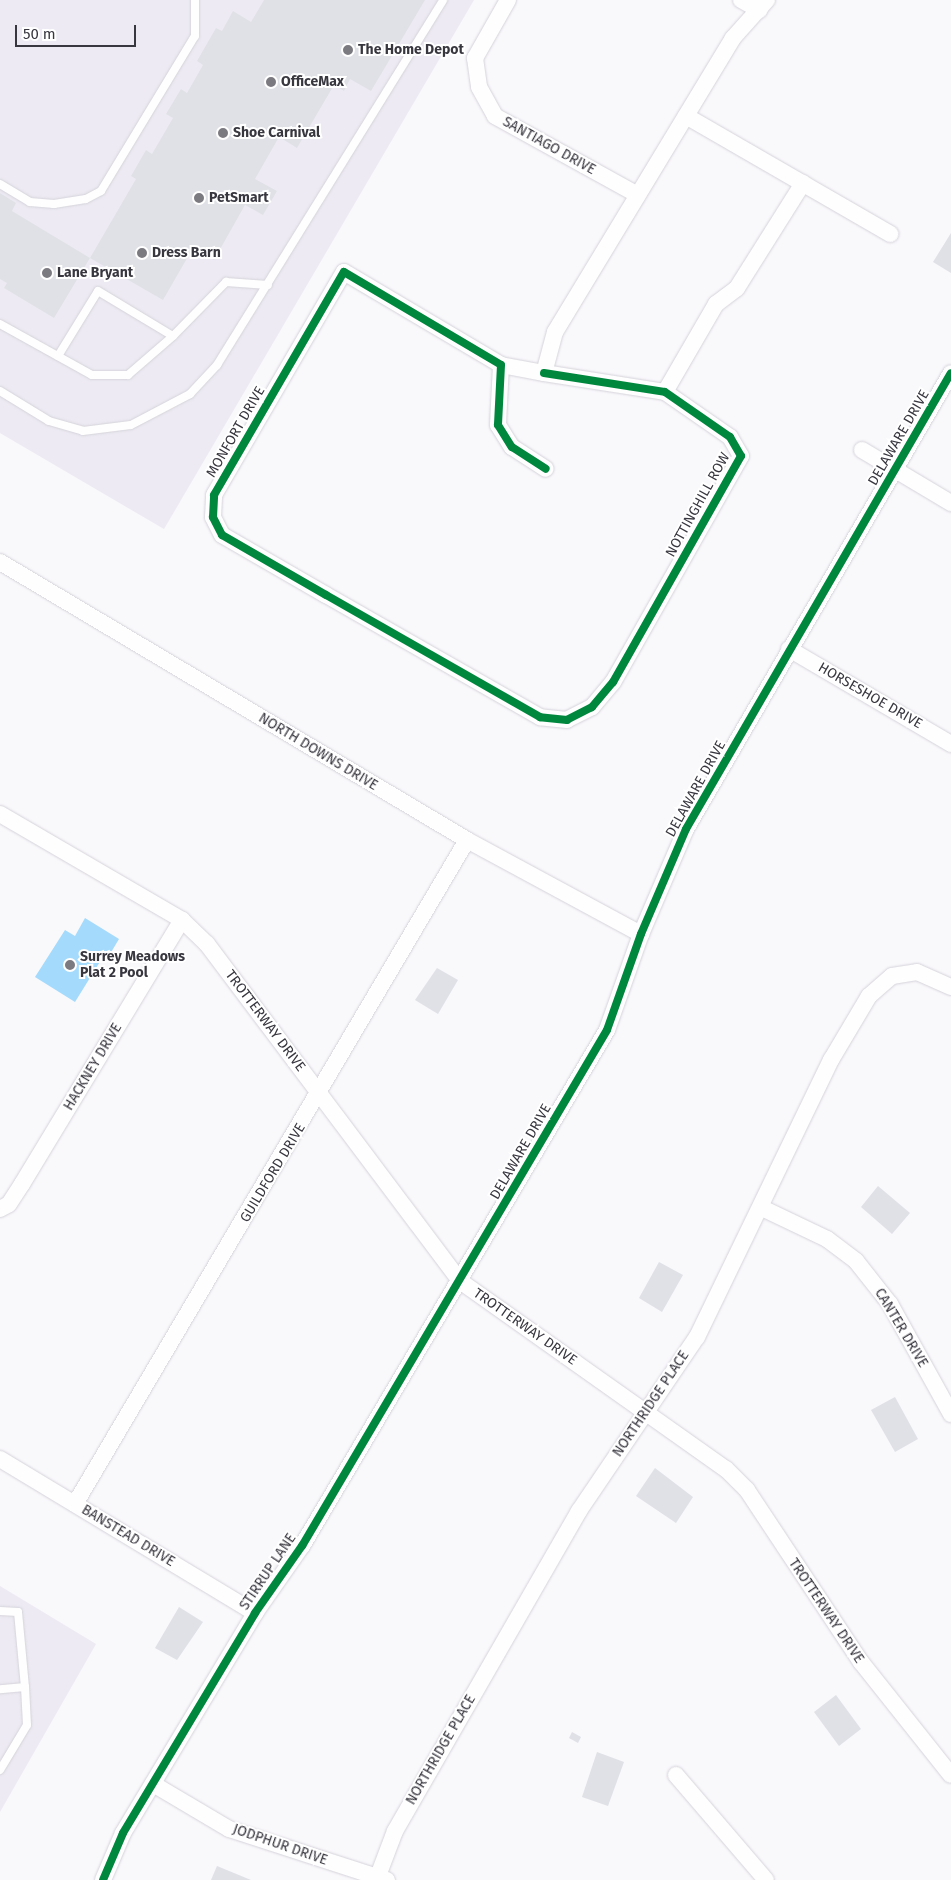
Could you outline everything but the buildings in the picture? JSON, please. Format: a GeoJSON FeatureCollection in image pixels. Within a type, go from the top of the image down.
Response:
{"type":"FeatureCollection","features":[{"type":"Feature","properties":{"kind":"street","name":"SANTIAGO DRIVE"},"geometry":{"type":"LineString","coordinates":[[508,0],[475,58],[479,87],[495,116],[638,195]]}},
{"type":"Feature","properties":{"kind":"street"},"geometry":{"type":"LineString","coordinates":[[546,469],[512,447],[498,425],[501,365],[544,373],[555,332],[733,38],[763,5],[741,0]]}},
{"type":"Feature","properties":{"kind":"street"},"geometry":{"type":"LineString","coordinates":[[686,116],[890,234]]}},
{"type":"Feature","properties":{"kind":"street"},"geometry":{"type":"LineString","coordinates":[[665,392],[716,304],[737,288],[803,183]]}},
{"type":"Feature","properties":{"kind":"street","name":"MONFORT DRIVE"},"geometry":{"type":"LineString","coordinates":[[501,365],[344,272],[214,495],[213,517],[222,535],[352,610],[540,717],[567,720]]}},
{"type":"Feature","properties":{"kind":"street","name":"NOTTINGHILL ROW"},"geometry":{"type":"LineString","coordinates":[[544,373],[665,392],[730,437],[742,456],[613,682],[592,707],[567,720]]}},
{"type":"Feature","properties":{"kind":"street","name":"DELAWARE DRIVE"},"geometry":{"type":"LineString","coordinates":[[460,1281],[607,1030],[641,934],[686,829],[951,373]]}},
{"type":"Feature","properties":{"kind":"street"},"geometry":{"type":"LineString","coordinates":[[862,450],[951,503]]}},
{"type":"Feature","properties":{"kind":"street","name":"NORTH DOWNS DRIVE"},"geometry":{"type":"LineString","coordinates":[[0,562],[467,840],[641,934]]}},
{"type":"Feature","properties":{"kind":"street","name":"HORSESHOE DRIVE"},"geometry":{"type":"LineString","coordinates":[[789,649],[951,744]]}},
{"type":"Feature","properties":{"kind":"street","name":"TROTTERWAY DRIVE"},"geometry":{"type":"LineString","coordinates":[[0,814],[182,920],[207,944],[460,1281],[726,1469],[746,1490],[861,1662],[951,1775]]}},
{"type":"Feature","properties":{"kind":"street","name":"GUILDFORD DRIVE"},"geometry":{"type":"LineString","coordinates":[[75,1504],[320,1093],[467,840]]}},
{"type":"Feature","properties":{"kind":"street","name":"HACKNEY DRIVE"},"geometry":{"type":"LineString","coordinates":[[0,1209],[22,1184],[182,920]]}},
{"type":"Feature","properties":{"kind":"street","name":"NORTHRIDGE PLACE"},"geometry":{"type":"LineString","coordinates":[[382,1878],[395,1831],[574,1519],[645,1411],[697,1337],[762,1208],[831,1060],[869,996],[892,976],[917,972],[947,984]]}},
{"type":"Feature","properties":{"kind":"street","name":"CANTER DRIVE"},"geometry":{"type":"LineString","coordinates":[[762,1208],[827,1239],[856,1261],[890,1304],[951,1414]]}},
{"type":"Feature","properties":{"kind":"street","name":"STIRRUP LANE"},"geometry":{"type":"LineString","coordinates":[[103,1880],[123,1833],[255,1613],[302,1546],[460,1281]]}},
{"type":"Feature","properties":{"kind":"street","name":"BANSTEAD DRIVE"},"geometry":{"type":"LineString","coordinates":[[0,1459],[255,1613]]}},
{"type":"Feature","properties":{"kind":"street"},"geometry":{"type":"LineString","coordinates":[[676,1775],[766,1880]]}},
{"type":"Feature","properties":{"kind":"street","name":"JODPHUR DRIVE"},"geometry":{"type":"LineString","coordinates":[[153,1784],[229,1829],[275,1846],[382,1878]]}},
{"type":"Feature","properties":{"kind":"lane"},"geometry":{"type":"LineString","coordinates":[[0,184],[30,202],[54,204],[86,199],[101,191],[195,36],[195,0]]}},
{"type":"Feature","properties":{"kind":"lane"},"geometry":{"type":"LineString","coordinates":[[0,391],[49,421],[83,431],[131,425],[190,394],[217,366],[443,0]]}},
{"type":"Feature","properties":{"kind":"lane"},"geometry":{"type":"LineString","coordinates":[[0,324],[92,375],[128,375],[173,336],[226,282],[268,286]]}},
{"type":"Feature","properties":{"kind":"lane"},"geometry":{"type":"LineString","coordinates":[[58,356],[98,291],[173,336]]}},
{"type":"Feature","properties":{"kind":"lane"},"geometry":{"type":"LineString","coordinates":[[0,1611],[18,1612],[27,1725],[0,1770]]}},
{"type":"Feature","properties":{"kind":"lane"},"geometry":{"type":"LineString","coordinates":[[0,1689],[25,1687]]}},
{"type":"Feature","properties":{"kind":"shaded area"},"geometry":{"type":"Polygon","coordinates":[[[0,0],[474,0],[164,529],[0,433],[0,0]]]}},
{"type":"Feature","properties":{"kind":"shaded area"},"geometry":{"type":"Polygon","coordinates":[[[0,1586],[96,1644],[0,1812],[0,1586]]]}},
{"type":"Feature","properties":{"kind":"water","name":"Surrey Meadows Plat 2 Pool"},"geometry":{"type":"Polygon","coordinates":[[[85,918],[119,939],[110,954],[106,952],[75,1002],[35,977],[65,930],[75,936],[85,918]]]}},
{"type":"Feature","properties":{"kind":"cycle path"},"geometry":{"type":"LineString","coordinates":[[544,373],[665,392],[730,437],[741,456],[613,682],[592,707],[567,720],[540,717],[326,595],[222,535],[213,517],[214,495],[344,272],[501,365],[498,425],[512,447],[546,469]]}},
{"type":"Feature","properties":{"kind":"cycle path"},"geometry":{"type":"LineString","coordinates":[[103,1880],[123,1833],[255,1613],[302,1546],[607,1030],[641,934],[686,829],[951,373]]}},
{"type":"Feature","properties":{"kind":"place","name":"The Home Depot"},"geometry":{"type":"Point","coordinates":[348,50]}},
{"type":"Feature","properties":{"kind":"place","name":"OfficeMax"},"geometry":{"type":"Point","coordinates":[271,82]}},
{"type":"Feature","properties":{"kind":"place","name":"Shoe Carnival"},"geometry":{"type":"Point","coordinates":[223,133]}},
{"type":"Feature","properties":{"kind":"place","name":"PetSmart"},"geometry":{"type":"Point","coordinates":[199,198]}},
{"type":"Feature","properties":{"kind":"place","name":"Dress Barn"},"geometry":{"type":"Point","coordinates":[142,253]}},
{"type":"Feature","properties":{"kind":"place","name":"Lane Bryant"},"geometry":{"type":"Point","coordinates":[47,273]}},
{"type":"Feature","properties":{"kind":"place","name":"Surrey Meadows Plat 2 Pool"},"geometry":{"type":"Point","coordinates":[70,965]}}]}
